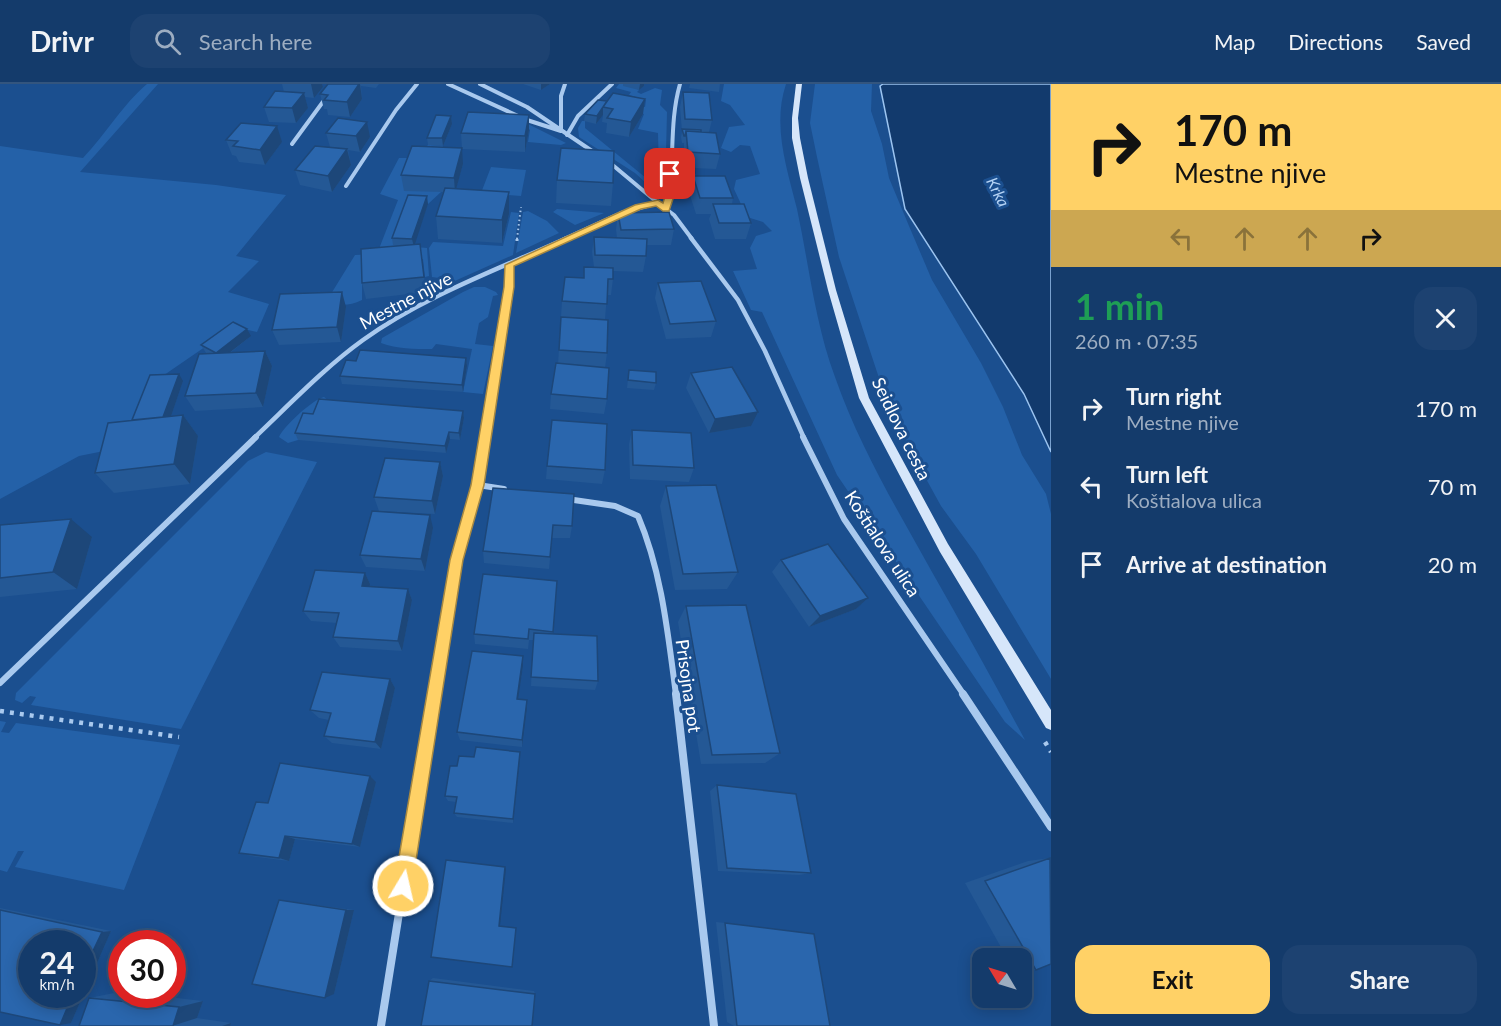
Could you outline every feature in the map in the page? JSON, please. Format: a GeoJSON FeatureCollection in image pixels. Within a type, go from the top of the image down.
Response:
{"type":"FeatureCollection","features":[{"type":"Feature","properties":{"kind":"street"},"geometry":{"type":"LineString","coordinates":[[292,144],[336,84]]}},
{"type":"Feature","properties":{"kind":"street"},"geometry":{"type":"LineString","coordinates":[[346,186],[396,110],[417,84]]}},
{"type":"Feature","properties":{"kind":"street"},"geometry":{"type":"LineString","coordinates":[[448,84],[527,120],[561,131]]}},
{"type":"Feature","properties":{"kind":"street"},"geometry":{"type":"LineString","coordinates":[[480,84],[527,107],[621,172],[658,203]]}},
{"type":"Feature","properties":{"kind":"street"},"geometry":{"type":"LineString","coordinates":[[561,131],[561,96],[565,84]]}},
{"type":"Feature","properties":{"kind":"street"},"geometry":{"type":"LineString","coordinates":[[567,135],[578,116],[612,84]]}},
{"type":"Feature","properties":{"kind":"street"},"geometry":{"type":"LineString","coordinates":[[666,210],[670,193],[673,103],[680,84]]}},
{"type":"Feature","properties":{"kind":"street","name":"Seidlova cesta"},"geometry":{"type":"LineString","coordinates":[[799,84],[795,118],[796,138],[804,178],[832,290],[864,398],[944,548],[1051,723]]}},
{"type":"Feature","properties":{"kind":"street","name":"Koštialova ulica"},"geometry":{"type":"LineString","coordinates":[[658,203],[674,215],[738,300],[765,351],[793,417],[844,519],[927,639],[1051,827]]}},
{"type":"Feature","properties":{"kind":"street","name":"Mestne njive"},"geometry":{"type":"LineString","coordinates":[[0,683],[299,395],[358,343],[427,302],[621,213],[658,203]]}},
{"type":"Feature","properties":{"kind":"street"},"geometry":{"type":"LineString","coordinates":[[381,1026],[456,560],[478,485],[509,287],[509,265]]}},
{"type":"Feature","properties":{"kind":"street"},"geometry":{"type":"LineString","coordinates":[[478,485],[512,490]]}},
{"type":"Feature","properties":{"kind":"street","name":"Prisojna pot"},"geometry":{"type":"LineString","coordinates":[[558,498],[627,510],[637,515],[646,531],[660,587],[672,670],[714,1026]]}},
{"type":"Feature","properties":{"kind":"path"},"geometry":{"type":"LineString","coordinates":[[516,246],[521,207]]}},
{"type":"Feature","properties":{"kind":"path"},"geometry":{"type":"LineString","coordinates":[[0,711],[179,737]]}},
{"type":"Feature","properties":{"kind":"shaded area"},"geometry":{"type":"Polygon","coordinates":[[[147,84],[158,84],[80,172],[216,185],[286,195],[236,256],[259,261],[228,292],[269,304],[257,332],[234,327],[151,384],[124,447],[79,456],[0,499],[0,146],[83,158],[130,100],[147,84]]]}},
{"type":"Feature","properties":{"kind":"shaded area"},"geometry":{"type":"Polygon","coordinates":[[[619,84],[626,84],[639,90],[637,92],[641,94],[655,88],[662,90],[660,105],[667,112],[665,191],[655,181],[659,175],[658,133],[638,129],[644,114],[636,112],[640,106],[645,107],[646,100],[629,95],[631,92],[616,88],[619,84]]]}},
{"type":"Feature","properties":{"kind":"shaded area"},"geometry":{"type":"Polygon","coordinates":[[[724,84],[786,84],[780,115],[782,147],[797,209],[817,315],[835,377],[855,428],[879,477],[1025,740],[1005,722],[837,475],[762,312],[751,310],[733,271],[757,269],[750,248],[756,236],[772,231],[763,222],[747,217],[734,189],[736,180],[760,174],[750,146],[740,145],[731,152],[721,148],[729,127],[745,125],[730,105],[721,101],[724,84]]]}},
{"type":"Feature","properties":{"kind":"shaded area"},"geometry":{"type":"Polygon","coordinates":[[[815,84],[872,84],[871,111],[882,144],[889,178],[909,226],[932,280],[981,363],[1003,407],[1022,455],[1046,494],[1051,514],[1051,679],[976,554],[941,506],[908,446],[879,378],[839,257],[817,157],[810,123],[815,84]]]}},
{"type":"Feature","properties":{"kind":"shaded area"},"geometry":{"type":"Polygon","coordinates":[[[516,118],[566,143],[561,145],[528,142],[530,130],[516,118]]]}},
{"type":"Feature","properties":{"kind":"shaded area"},"geometry":{"type":"Polygon","coordinates":[[[582,121],[585,121],[585,128],[646,178],[658,194],[635,173],[579,137],[578,128],[582,121]]]}},
{"type":"Feature","properties":{"kind":"shaded area"},"geometry":{"type":"Polygon","coordinates":[[[428,145],[443,146],[439,163],[441,192],[428,204],[409,203],[394,245],[427,248],[429,276],[425,277],[423,259],[362,265],[362,300],[344,305],[326,302],[355,255],[377,254],[398,200],[380,194],[399,158],[416,158],[428,145]]]}},
{"type":"Feature","properties":{"kind":"shaded area"},"geometry":{"type":"Polygon","coordinates":[[[491,167],[526,170],[521,196],[481,193],[491,167]]]}},
{"type":"Feature","properties":{"kind":"shaded area"},"geometry":{"type":"Polygon","coordinates":[[[557,209],[604,213],[575,225],[553,212],[557,209]]]}},
{"type":"Feature","properties":{"kind":"shaded area"},"geometry":{"type":"Polygon","coordinates":[[[528,211],[547,221],[559,233],[516,253],[523,212],[528,211]]]}},
{"type":"Feature","properties":{"kind":"shaded area"},"geometry":{"type":"Polygon","coordinates":[[[511,212],[519,213],[513,255],[439,288],[439,278],[432,277],[429,248],[433,242],[503,246],[511,212]]]}},
{"type":"Feature","properties":{"kind":"shaded area"},"geometry":{"type":"Polygon","coordinates":[[[474,287],[485,287],[498,295],[493,296],[488,317],[479,323],[475,344],[493,346],[483,394],[463,392],[472,349],[436,344],[432,349],[412,349],[381,343],[382,338],[474,287]]]}},
{"type":"Feature","properties":{"kind":"shaded area"},"geometry":{"type":"Polygon","coordinates":[[[324,397],[330,402],[306,421],[298,440],[288,443],[279,437],[299,414],[324,397]]]}},
{"type":"Feature","properties":{"kind":"shaded area"},"geometry":{"type":"Polygon","coordinates":[[[266,452],[317,462],[181,729],[31,705],[36,697],[30,696],[22,703],[15,700],[16,693],[248,461],[266,452]]]}},
{"type":"Feature","properties":{"kind":"shaded area"},"geometry":{"type":"Polygon","coordinates":[[[0,721],[6,722],[1,732],[9,733],[16,723],[180,745],[124,890],[15,867],[24,851],[18,851],[7,872],[0,870],[0,721]]]}},
{"type":"Feature","properties":{"kind":"water","name":"Krka"},"geometry":{"type":"Polygon","coordinates":[[[883,84],[1051,84],[1051,452],[1024,394],[905,209],[880,86],[883,84]]]}},
{"type":"Feature","properties":{"kind":"building"},"geometry":{"type":"Polygon","coordinates":[[[328,84],[359,84],[347,102],[324,100],[328,95],[320,94],[328,84]]]}},
{"type":"Feature","properties":{"kind":"building"},"geometry":{"type":"Polygon","coordinates":[[[275,91],[304,93],[292,108],[264,107],[275,91]]]}},
{"type":"Feature","properties":{"kind":"building"},"geometry":{"type":"Polygon","coordinates":[[[683,92],[709,93],[712,120],[685,119],[683,92]]]}},
{"type":"Feature","properties":{"kind":"building"},"geometry":{"type":"Polygon","coordinates":[[[613,93],[645,99],[631,122],[607,118],[613,109],[603,107],[613,93]]]}},
{"type":"Feature","properties":{"kind":"building"},"geometry":{"type":"Polygon","coordinates":[[[598,100],[607,101],[597,116],[585,114],[598,100]]]}},
{"type":"Feature","properties":{"kind":"building"},"geometry":{"type":"Polygon","coordinates":[[[468,112],[529,115],[525,136],[461,133],[468,112]]]}},
{"type":"Feature","properties":{"kind":"building"},"geometry":{"type":"Polygon","coordinates":[[[436,115],[451,116],[442,138],[427,138],[436,115]]]}},
{"type":"Feature","properties":{"kind":"building"},"geometry":{"type":"Polygon","coordinates":[[[338,118],[367,122],[356,136],[326,133],[338,118]]]}},
{"type":"Feature","properties":{"kind":"building"},"geometry":{"type":"Polygon","coordinates":[[[241,123],[277,126],[260,150],[233,146],[238,141],[226,140],[241,123]]]}},
{"type":"Feature","properties":{"kind":"building"},"geometry":{"type":"Polygon","coordinates":[[[682,129],[701,130],[701,132],[686,131],[684,136],[682,129]]]}},
{"type":"Feature","properties":{"kind":"building"},"geometry":{"type":"Polygon","coordinates":[[[686,131],[716,133],[720,154],[688,152],[686,131]]]}},
{"type":"Feature","properties":{"kind":"building"},"geometry":{"type":"Polygon","coordinates":[[[315,146],[347,149],[328,176],[295,170],[315,146]]]}},
{"type":"Feature","properties":{"kind":"building"},"geometry":{"type":"Polygon","coordinates":[[[412,146],[462,148],[454,178],[401,175],[412,146]]]}},
{"type":"Feature","properties":{"kind":"building"},"geometry":{"type":"Polygon","coordinates":[[[561,148],[614,151],[613,183],[557,180],[561,148]]]}},
{"type":"Feature","properties":{"kind":"building"},"geometry":{"type":"Polygon","coordinates":[[[678,160],[694,161],[695,173],[679,172],[678,160]]]}},
{"type":"Feature","properties":{"kind":"building"},"geometry":{"type":"Polygon","coordinates":[[[693,176],[725,176],[733,198],[700,198],[693,176]]]}},
{"type":"Feature","properties":{"kind":"building"},"geometry":{"type":"Polygon","coordinates":[[[445,188],[509,192],[502,220],[436,216],[445,188]]]}},
{"type":"Feature","properties":{"kind":"building"},"geometry":{"type":"Polygon","coordinates":[[[408,195],[427,196],[412,239],[392,238],[408,195]]]}},
{"type":"Feature","properties":{"kind":"building"},"geometry":{"type":"Polygon","coordinates":[[[713,204],[744,204],[751,223],[719,223],[713,204]]]}},
{"type":"Feature","properties":{"kind":"building"},"geometry":{"type":"Polygon","coordinates":[[[669,212],[674,229],[621,230],[618,213],[669,212]]]}},
{"type":"Feature","properties":{"kind":"building"},"geometry":{"type":"Polygon","coordinates":[[[594,237],[647,239],[646,256],[595,255],[594,237]]]}},
{"type":"Feature","properties":{"kind":"building"},"geometry":{"type":"Polygon","coordinates":[[[420,244],[424,277],[362,283],[361,249],[420,244]]]}},
{"type":"Feature","properties":{"kind":"building"},"geometry":{"type":"Polygon","coordinates":[[[584,267],[613,268],[613,279],[608,279],[607,304],[562,301],[565,277],[584,278],[584,267]]]}},
{"type":"Feature","properties":{"kind":"building"},"geometry":{"type":"Polygon","coordinates":[[[701,281],[716,321],[670,324],[658,283],[701,281]]]}},
{"type":"Feature","properties":{"kind":"building"},"geometry":{"type":"Polygon","coordinates":[[[342,292],[337,327],[272,330],[280,294],[342,292]]]}},
{"type":"Feature","properties":{"kind":"building"},"geometry":{"type":"Polygon","coordinates":[[[561,317],[608,320],[607,353],[559,350],[561,317]]]}},
{"type":"Feature","properties":{"kind":"building"},"geometry":{"type":"Polygon","coordinates":[[[233,322],[247,329],[216,353],[201,345],[233,322]]]}},
{"type":"Feature","properties":{"kind":"building"},"geometry":{"type":"Polygon","coordinates":[[[360,350],[466,358],[462,385],[340,376],[346,360],[356,361],[360,350]]]}},
{"type":"Feature","properties":{"kind":"building"},"geometry":{"type":"Polygon","coordinates":[[[265,351],[256,393],[185,396],[199,354],[265,351]]]}},
{"type":"Feature","properties":{"kind":"building"},"geometry":{"type":"Polygon","coordinates":[[[556,363],[609,368],[607,399],[551,394],[556,363]]]}},
{"type":"Feature","properties":{"kind":"building"},"geometry":{"type":"Polygon","coordinates":[[[732,367],[758,412],[715,419],[691,373],[732,367]]]}},
{"type":"Feature","properties":{"kind":"building"},"geometry":{"type":"Polygon","coordinates":[[[629,370],[656,372],[656,383],[628,380],[629,370]]]}},
{"type":"Feature","properties":{"kind":"building"},"geometry":{"type":"Polygon","coordinates":[[[179,374],[163,417],[132,420],[150,375],[179,374]]]}},
{"type":"Feature","properties":{"kind":"building"},"geometry":{"type":"Polygon","coordinates":[[[319,399],[463,411],[459,433],[449,432],[445,446],[295,433],[303,413],[313,414],[319,399]]]}},
{"type":"Feature","properties":{"kind":"building"},"geometry":{"type":"Polygon","coordinates":[[[183,415],[174,464],[95,473],[108,423],[183,415]]]}},
{"type":"Feature","properties":{"kind":"building"},"geometry":{"type":"Polygon","coordinates":[[[552,420],[607,424],[605,470],[547,466],[552,420]]]}},
{"type":"Feature","properties":{"kind":"building"},"geometry":{"type":"Polygon","coordinates":[[[632,430],[691,433],[694,468],[633,465],[632,430]]]}},
{"type":"Feature","properties":{"kind":"building"},"geometry":{"type":"Polygon","coordinates":[[[385,458],[440,462],[432,501],[374,497],[385,458]]]}},
{"type":"Feature","properties":{"kind":"building"},"geometry":{"type":"Polygon","coordinates":[[[716,485],[738,572],[683,574],[666,486],[716,485]]]}},
{"type":"Feature","properties":{"kind":"building"},"geometry":{"type":"Polygon","coordinates":[[[493,488],[574,494],[572,526],[553,525],[550,557],[483,551],[493,488]]]}},
{"type":"Feature","properties":{"kind":"building"},"geometry":{"type":"Polygon","coordinates":[[[372,511],[430,515],[421,559],[360,555],[372,511]]]}},
{"type":"Feature","properties":{"kind":"building"},"geometry":{"type":"Polygon","coordinates":[[[71,519],[53,572],[0,578],[0,525],[71,519]]]}},
{"type":"Feature","properties":{"kind":"building"},"geometry":{"type":"Polygon","coordinates":[[[828,544],[868,598],[820,616],[781,560],[828,544]]]}},
{"type":"Feature","properties":{"kind":"building"},"geometry":{"type":"Polygon","coordinates":[[[315,570],[365,573],[362,586],[408,589],[398,641],[333,637],[339,613],[303,611],[315,570]]]}},
{"type":"Feature","properties":{"kind":"building"},"geometry":{"type":"Polygon","coordinates":[[[483,574],[557,581],[553,632],[529,629],[528,639],[474,634],[483,574]]]}},
{"type":"Feature","properties":{"kind":"building"},"geometry":{"type":"Polygon","coordinates":[[[746,605],[780,753],[712,755],[686,606],[746,605]]]}},
{"type":"Feature","properties":{"kind":"building"},"geometry":{"type":"Polygon","coordinates":[[[534,633],[597,636],[598,681],[531,677],[534,633]]]}},
{"type":"Feature","properties":{"kind":"building"},"geometry":{"type":"Polygon","coordinates":[[[472,651],[523,656],[517,699],[527,700],[522,740],[457,732],[472,651]]]}},
{"type":"Feature","properties":{"kind":"building"},"geometry":{"type":"Polygon","coordinates":[[[322,672],[390,679],[375,742],[324,736],[331,713],[310,710],[322,672]]]}},
{"type":"Feature","properties":{"kind":"building"},"geometry":{"type":"Polygon","coordinates":[[[476,747],[520,752],[513,819],[454,813],[457,797],[445,796],[450,766],[457,766],[459,756],[474,757],[476,747]]]}},
{"type":"Feature","properties":{"kind":"building"},"geometry":{"type":"Polygon","coordinates":[[[280,763],[370,776],[352,844],[285,836],[279,858],[239,853],[256,802],[268,803],[280,763]]]}},
{"type":"Feature","properties":{"kind":"building"},"geometry":{"type":"Polygon","coordinates":[[[717,785],[796,794],[811,873],[727,868],[717,785]]]}},
{"type":"Feature","properties":{"kind":"building"},"geometry":{"type":"Polygon","coordinates":[[[1050,858],[1051,964],[1036,970],[1032,963],[1032,948],[1023,948],[985,881],[1050,858]]]}},
{"type":"Feature","properties":{"kind":"building"},"geometry":{"type":"Polygon","coordinates":[[[446,860],[505,867],[499,926],[516,928],[512,967],[431,957],[446,860]]]}},
{"type":"Feature","properties":{"kind":"building"},"geometry":{"type":"Polygon","coordinates":[[[279,900],[346,910],[325,998],[252,984],[279,900]]]}},
{"type":"Feature","properties":{"kind":"building"},"geometry":{"type":"Polygon","coordinates":[[[0,910],[93,930],[18,930],[18,1008],[67,1008],[60,1025],[0,1012],[0,910]]]}},
{"type":"Feature","properties":{"kind":"building"},"geometry":{"type":"Polygon","coordinates":[[[725,923],[814,934],[830,1026],[737,1026],[725,923]]]}},
{"type":"Feature","properties":{"kind":"building"},"geometry":{"type":"Polygon","coordinates":[[[96,931],[102,932],[96,945],[96,931]]]}},
{"type":"Feature","properties":{"kind":"building"},"geometry":{"type":"Polygon","coordinates":[[[429,981],[535,994],[532,1026],[421,1026],[429,981]]]}},
{"type":"Feature","properties":{"kind":"building"},"geometry":{"type":"Polygon","coordinates":[[[96,999],[108,1000],[108,1008],[179,1008],[173,1026],[79,1026],[85,1008],[96,1008],[96,999]]]}},
{"type":"Feature","properties":{"kind":"route"},"geometry":{"type":"LineString","coordinates":[[403,886],[456,560],[478,485],[509,287],[509,265],[638,207],[658,203],[666,210],[670,193],[670,174]]}}]}
